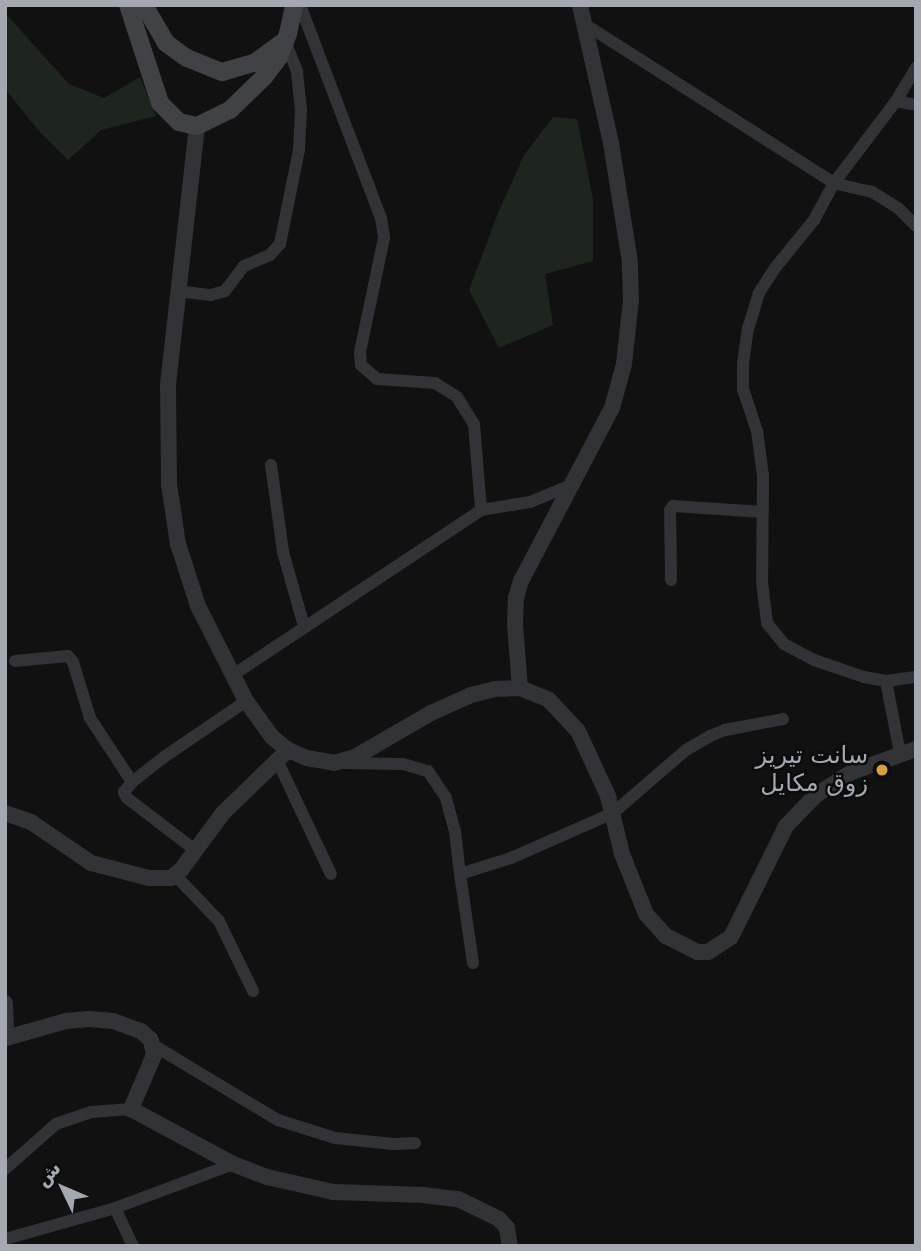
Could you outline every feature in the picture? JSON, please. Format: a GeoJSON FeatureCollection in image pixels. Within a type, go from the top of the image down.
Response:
{"type":"FeatureCollection","features":[{"type":"Feature","properties":{"kind":"main road"},"geometry":{"type":"LineString","coordinates":[[128,5],[160,103],[179,122],[197,126],[230,110],[264,77],[279,57],[294,5]]}},
{"type":"Feature","properties":{"kind":"main road"},"geometry":{"type":"LineString","coordinates":[[144,5],[165,41],[187,58],[222,72],[254,63],[285,41]]}},
{"type":"Feature","properties":{"kind":"main road"},"geometry":{"type":"LineString","coordinates":[[144,49],[165,41]]}},
{"type":"Feature","properties":{"kind":"main road"},"geometry":{"type":"LineString","coordinates":[[229,71],[237,81],[238,88],[230,110]]}},
{"type":"Feature","properties":{"kind":"street"},"geometry":{"type":"LineString","coordinates":[[300,5],[382,218],[384,238],[360,352],[361,365],[370,375],[384,381],[435,383],[450,390],[463,403],[474,424],[481,510]]}},
{"type":"Feature","properties":{"kind":"street"},"geometry":{"type":"LineString","coordinates":[[520,688],[516,598],[529,564],[574,485],[612,408],[624,364],[631,300],[624,215],[580,5]]}},
{"type":"Feature","properties":{"kind":"street"},"geometry":{"type":"LineString","coordinates":[[586,25],[834,183],[862,188],[884,198],[916,226]]}},
{"type":"Feature","properties":{"kind":"street"},"geometry":{"type":"LineString","coordinates":[[177,291],[211,295],[225,291],[244,266],[270,255],[280,244],[299,150],[301,110],[297,71],[285,41]]}},
{"type":"Feature","properties":{"kind":"street"},"geometry":{"type":"LineString","coordinates":[[916,68],[896,101],[834,183],[814,220],[765,282],[748,328],[743,389],[757,431],[763,477],[764,605],[767,623],[785,644],[814,660],[863,677],[886,681],[916,677]]}},
{"type":"Feature","properties":{"kind":"street"},"geometry":{"type":"LineString","coordinates":[[896,101],[916,105]]}},
{"type":"Feature","properties":{"kind":"street"},"geometry":{"type":"LineString","coordinates":[[197,126],[177,291],[168,421],[174,522],[185,569],[198,606],[246,701],[283,755],[331,874]]}},
{"type":"Feature","properties":{"kind":"street"},"geometry":{"type":"LineString","coordinates":[[271,465],[283,552],[304,626]]}},
{"type":"Feature","properties":{"kind":"street"},"geometry":{"type":"LineString","coordinates":[[233,675],[481,510],[530,502],[574,485]]}},
{"type":"Feature","properties":{"kind":"street"},"geometry":{"type":"LineString","coordinates":[[671,580],[670,510],[673,506],[763,512]]}},
{"type":"Feature","properties":{"kind":"street"},"geometry":{"type":"LineString","coordinates":[[15,661],[68,656],[73,662],[90,718],[132,782]]}},
{"type":"Feature","properties":{"kind":"street"},"geometry":{"type":"LineString","coordinates":[[334,763],[355,757],[459,700],[495,689],[520,688],[549,700],[579,731],[613,814],[622,854],[646,914],[666,936],[679,944],[688,949],[708,952],[730,937],[740,923],[786,826],[816,795],[852,772],[908,751],[886,681]]}},
{"type":"Feature","properties":{"kind":"street"},"geometry":{"type":"LineString","coordinates":[[195,850],[124,793],[132,782],[246,701]]}},
{"type":"Feature","properties":{"kind":"street"},"geometry":{"type":"LineString","coordinates":[[460,874],[511,858],[613,814],[698,743],[725,730],[782,719]]}},
{"type":"Feature","properties":{"kind":"street"},"geometry":{"type":"LineString","coordinates":[[283,755],[334,763],[403,764],[428,771],[446,798],[455,831],[473,963]]}},
{"type":"Feature","properties":{"kind":"street"},"geometry":{"type":"LineString","coordinates":[[5,813],[22,817],[91,863],[163,879],[175,875],[223,813],[283,755]]}},
{"type":"Feature","properties":{"kind":"street"},"geometry":{"type":"LineString","coordinates":[[175,875],[219,921],[253,991]]}},
{"type":"Feature","properties":{"kind":"street"},"geometry":{"type":"LineString","coordinates":[[5,1003],[6,1038],[66,1021],[102,1020],[141,1031],[153,1045],[278,1120],[335,1138],[384,1144],[415,1143]]}},
{"type":"Feature","properties":{"kind":"street"},"geometry":{"type":"LineString","coordinates":[[131,1109],[151,1069],[153,1045]]}},
{"type":"Feature","properties":{"kind":"street"},"geometry":{"type":"LineString","coordinates":[[5,1169],[42,1134],[64,1121],[91,1112],[131,1109],[233,1164],[267,1177],[333,1192],[458,1199],[499,1219],[508,1228],[510,1246]]}},
{"type":"Feature","properties":{"kind":"street"},"geometry":{"type":"LineString","coordinates":[[5,1239],[115,1208],[233,1164]]}},
{"type":"Feature","properties":{"kind":"street"},"geometry":{"type":"LineString","coordinates":[[115,1208],[133,1246]]}},
{"type":"Feature","properties":{"kind":"shaded area"},"geometry":{"type":"Polygon","coordinates":[[[5,13],[69,84],[104,98],[140,77],[156,116],[101,130],[68,160],[38,130],[6,90],[5,13]]]}},
{"type":"Feature","properties":{"kind":"shaded area"},"geometry":{"type":"Polygon","coordinates":[[[553,117],[577,119],[593,199],[593,261],[545,274],[553,325],[499,348],[469,290],[498,213],[524,155],[553,117]]]}},
{"type":"Feature","properties":{"kind":"place","name":"سانت تيريز زوق مكايل"},"geometry":{"type":"Point","coordinates":[882,770]}}]}
